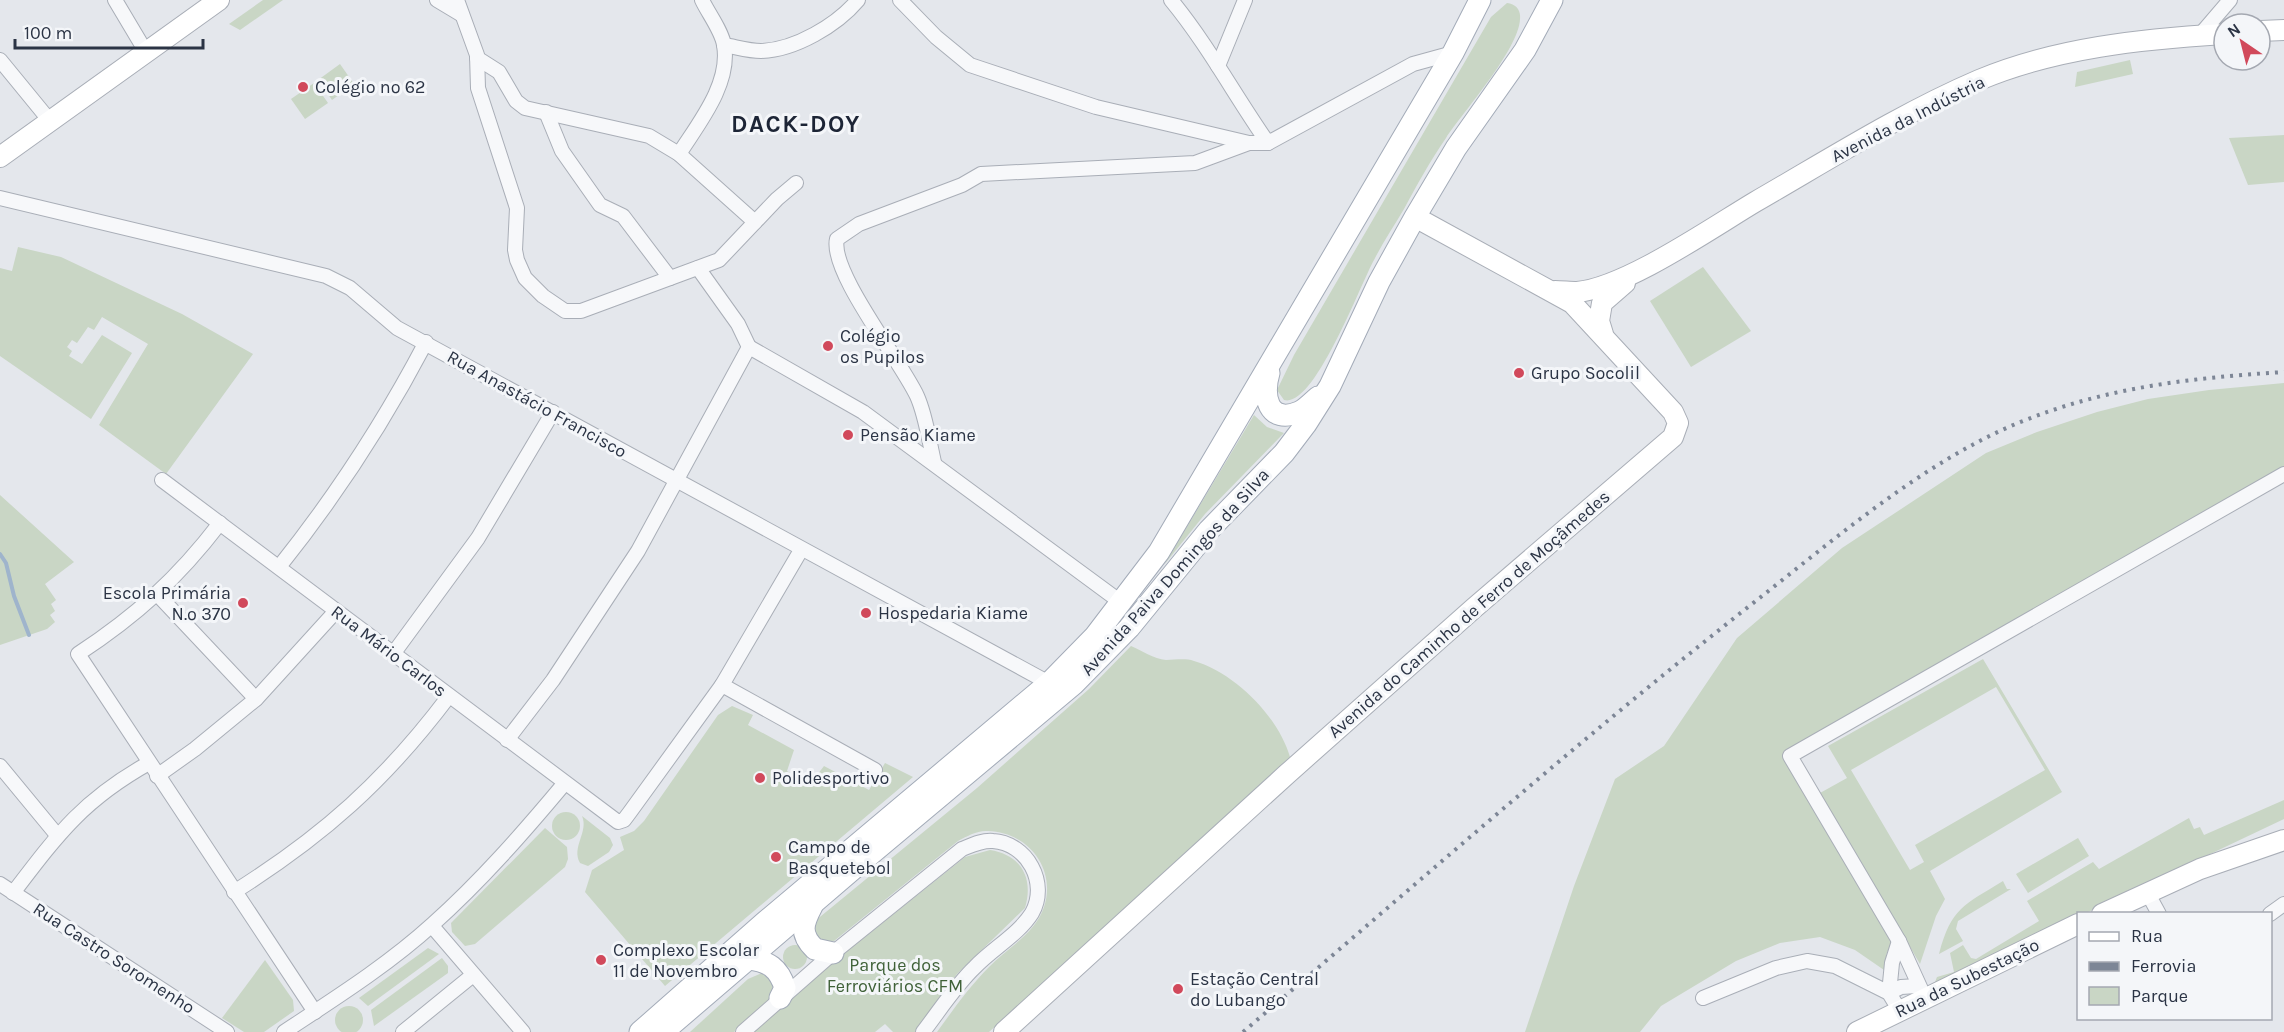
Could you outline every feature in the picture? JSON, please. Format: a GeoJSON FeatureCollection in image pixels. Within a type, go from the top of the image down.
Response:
{"type":"FeatureCollection","features":[{"type":"Feature","properties":{"kind":"main road","name":"Avenida Paiva Domingos da Silva"},"geometry":{"type":"LineString","coordinates":[[640,1032],[765,922],[1049,683],[1095,636],[1122,603],[1159,552],[1453,53],[1480,0]]}},
{"type":"Feature","properties":{"kind":"main road"},"geometry":{"type":"LineString","coordinates":[[1535,0],[1539,26]]}},
{"type":"Feature","properties":{"kind":"main road","name":"Avenida Paiva Domingos da Silva"},"geometry":{"type":"LineString","coordinates":[[663,1032],[1074,684],[1129,628],[1209,530],[1284,453],[1306,424],[1329,386],[1379,282],[1414,217],[1456,148],[1539,26],[1552,0]]}},
{"type":"Feature","properties":{"kind":"main road"},"geometry":{"type":"LineString","coordinates":[[1274,356],[1266,384],[1265,398],[1270,408],[1277,413],[1290,415],[1302,411],[1329,386]]}},
{"type":"Feature","properties":{"kind":"main road"},"geometry":{"type":"LineString","coordinates":[[814,902],[803,924],[803,932],[815,949],[833,953]]}},
{"type":"Feature","properties":{"kind":"main road"},"geometry":{"type":"LineString","coordinates":[[748,959],[767,962],[775,969],[785,988],[780,998]]}},
{"type":"Feature","properties":{"kind":"street"},"geometry":{"type":"LineString","coordinates":[[115,0],[146,52]]}},
{"type":"Feature","properties":{"kind":"street"},"geometry":{"type":"LineString","coordinates":[[0,157],[219,0]]}},
{"type":"Feature","properties":{"kind":"street"},"geometry":{"type":"LineString","coordinates":[[437,0],[462,15]]}},
{"type":"Feature","properties":{"kind":"street"},"geometry":{"type":"LineString","coordinates":[[457,0],[477,58],[478,88],[517,208],[515,250],[525,278],[543,296],[573,313],[670,279],[729,252],[755,222],[796,183]]}},
{"type":"Feature","properties":{"kind":"street"},"geometry":{"type":"LineString","coordinates":[[678,154],[718,87],[722,76],[724,45],[702,0]]}},
{"type":"Feature","properties":{"kind":"street"},"geometry":{"type":"LineString","coordinates":[[724,45],[761,51],[778,48],[829,27],[858,0]]}},
{"type":"Feature","properties":{"kind":"street"},"geometry":{"type":"LineString","coordinates":[[900,0],[936,37],[970,65],[1096,106],[1249,143],[1268,143],[1413,64],[1453,53]]}},
{"type":"Feature","properties":{"kind":"street"},"geometry":{"type":"LineString","coordinates":[[1171,0],[1218,66],[1233,94],[1268,143]]}},
{"type":"Feature","properties":{"kind":"street"},"geometry":{"type":"LineString","coordinates":[[1218,66],[1245,0]]}},
{"type":"Feature","properties":{"kind":"street"},"geometry":{"type":"LineString","coordinates":[[2200,35],[2230,0]]}},
{"type":"Feature","properties":{"kind":"street","name":"Avenida da Indústria"},"geometry":{"type":"LineString","coordinates":[[1549,290],[1578,292],[1599,287],[1652,263],[1815,167],[1979,80],[2062,53],[2212,34]]}},
{"type":"Feature","properties":{"kind":"street"},"geometry":{"type":"LineString","coordinates":[[477,58],[499,72],[516,100],[525,108],[649,136],[678,154],[755,222]]}},
{"type":"Feature","properties":{"kind":"street"},"geometry":{"type":"LineString","coordinates":[[0,60],[50,121]]}},
{"type":"Feature","properties":{"kind":"street"},"geometry":{"type":"LineString","coordinates":[[546,112],[562,151],[600,205],[623,216],[670,279]]}},
{"type":"Feature","properties":{"kind":"street"},"geometry":{"type":"LineString","coordinates":[[934,462],[918,399],[903,367],[849,287],[835,248],[837,239],[859,224],[962,185],[981,174],[1195,163],[1249,143]]}},
{"type":"Feature","properties":{"kind":"street","name":"Rua Anastácio Francisco"},"geometry":{"type":"LineString","coordinates":[[0,198],[326,276],[350,288],[397,328],[1049,683]]}},
{"type":"Feature","properties":{"kind":"street","name":"Avenida do Caminho de Ferro de Moçâmedes"},"geometry":{"type":"LineString","coordinates":[[1004,1032],[1305,758],[1673,436],[1678,423],[1673,412],[1572,303],[1414,217]]}},
{"type":"Feature","properties":{"kind":"street","name":"Avenida da Indústria"},"geometry":{"type":"LineString","coordinates":[[1603,334],[1599,321],[1602,303],[1652,263]]}},
{"type":"Feature","properties":{"kind":"street"},"geometry":{"type":"LineString","coordinates":[[698,268],[738,324],[749,347],[863,412],[934,462],[1122,603]]}},
{"type":"Feature","properties":{"kind":"street"},"geometry":{"type":"LineString","coordinates":[[279,567],[317,519],[386,416],[426,342]]}},
{"type":"Feature","properties":{"kind":"street"},"geometry":{"type":"LineString","coordinates":[[507,740],[596,618],[677,482],[749,347]]}},
{"type":"Feature","properties":{"kind":"street"},"geometry":{"type":"LineString","coordinates":[[393,654],[478,538],[553,412]]}},
{"type":"Feature","properties":{"kind":"street"},"geometry":{"type":"LineString","coordinates":[[1921,992],[1899,941],[1790,756],[2284,474]]}},
{"type":"Feature","properties":{"kind":"street","name":"Rua Mário Carlos"},"geometry":{"type":"LineString","coordinates":[[162,480],[564,784],[618,822],[630,812],[722,685]]}},
{"type":"Feature","properties":{"kind":"street"},"geometry":{"type":"LineString","coordinates":[[220,523],[188,564],[158,595],[78,654],[315,1012]]}},
{"type":"Feature","properties":{"kind":"street"},"geometry":{"type":"LineString","coordinates":[[801,550],[722,685],[875,770]]}},
{"type":"Feature","properties":{"kind":"street"},"geometry":{"type":"LineString","coordinates":[[158,595],[256,699]]}},
{"type":"Feature","properties":{"kind":"street"},"geometry":{"type":"LineString","coordinates":[[157,776],[195,749],[256,699],[336,611]]}},
{"type":"Feature","properties":{"kind":"street"},"geometry":{"type":"LineString","coordinates":[[234,892],[294,853],[351,808],[384,776],[449,696]]}},
{"type":"Feature","properties":{"kind":"street"},"geometry":{"type":"LineString","coordinates":[[13,893],[57,835],[81,810],[149,763]]}},
{"type":"Feature","properties":{"kind":"street"},"geometry":{"type":"LineString","coordinates":[[0,766],[57,835]]}},
{"type":"Feature","properties":{"kind":"street"},"geometry":{"type":"LineString","coordinates":[[284,1032],[432,926],[491,868],[564,784]]}},
{"type":"Feature","properties":{"kind":"street"},"geometry":{"type":"LineString","coordinates":[[2106,912],[2147,892],[2238,854],[2284,840]]}},
{"type":"Feature","properties":{"kind":"street"},"geometry":{"type":"LineString","coordinates":[[743,1032],[833,953],[962,849],[976,843],[993,841],[1008,844],[1022,853],[1032,866],[1037,881],[1037,897],[1032,912],[1022,925],[974,967],[923,1032]]}},
{"type":"Feature","properties":{"kind":"street","name":"Rua Castro Soromenho"},"geometry":{"type":"LineString","coordinates":[[0,884],[227,1032]]}},
{"type":"Feature","properties":{"kind":"street"},"geometry":{"type":"LineString","coordinates":[[2147,892],[2158,912]]}},
{"type":"Feature","properties":{"kind":"street","name":"Rua da Subestação"},"geometry":{"type":"LineString","coordinates":[[1857,1032],[1900,1011],[1921,992],[2077,925]]}},
{"type":"Feature","properties":{"kind":"street"},"geometry":{"type":"LineString","coordinates":[[432,926],[523,1032]]}},
{"type":"Feature","properties":{"kind":"street"},"geometry":{"type":"LineString","coordinates":[[1889,993],[1892,963],[1899,941]]}},
{"type":"Feature","properties":{"kind":"street"},"geometry":{"type":"LineString","coordinates":[[1703,998],[1776,968],[1807,961],[1835,966],[1889,993],[1900,1011]]}},
{"type":"Feature","properties":{"kind":"street"},"geometry":{"type":"LineString","coordinates":[[403,1032],[473,975]]}},
{"type":"Feature","properties":{"kind":"street"},"geometry":{"type":"LineString","coordinates":[[1889,993],[1901,987],[1921,992]]}},
{"type":"Feature","properties":{"kind":"green space"},"geometry":{"type":"Polygon","coordinates":[[[263,0],[283,0],[240,30],[229,24],[263,0]]]}},
{"type":"Feature","properties":{"kind":"green space"},"geometry":{"type":"Polygon","coordinates":[[[1507,3],[1519,10],[1520,16],[1511,46],[1429,164],[1377,253],[1348,317],[1322,366],[1309,385],[1296,398],[1284,400],[1277,390],[1294,355],[1491,17],[1507,3]]]}},
{"type":"Feature","properties":{"kind":"green space"},"geometry":{"type":"Polygon","coordinates":[[[2130,60],[2133,74],[2075,87],[2077,72],[2130,60]]]}},
{"type":"Feature","properties":{"kind":"green space"},"geometry":{"type":"Polygon","coordinates":[[[340,64],[354,84],[332,100],[318,80],[340,64]]]}},
{"type":"Feature","properties":{"kind":"green space"},"geometry":{"type":"Polygon","coordinates":[[[314,83],[328,103],[305,119],[291,99],[314,83]]]}},
{"type":"Feature","properties":{"kind":"green space"},"geometry":{"type":"Polygon","coordinates":[[[2284,135],[2284,182],[2248,185],[2229,138],[2284,135]]]}},
{"type":"Feature","properties":{"kind":"green space"},"geometry":{"type":"Polygon","coordinates":[[[18,247],[61,257],[182,314],[253,354],[166,474],[99,425],[148,344],[102,317],[94,330],[88,327],[77,343],[72,340],[67,347],[72,351],[69,356],[82,364],[102,335],[132,353],[91,419],[0,356],[0,268],[12,271],[18,247]]]}},
{"type":"Feature","properties":{"kind":"green space"},"geometry":{"type":"Polygon","coordinates":[[[1703,267],[1751,331],[1691,367],[1650,301],[1703,267]]]}},
{"type":"Feature","properties":{"kind":"green space"},"geometry":{"type":"Polygon","coordinates":[[[2284,383],[2284,474],[1790,756],[1899,941],[1887,952],[1884,970],[1855,950],[1820,937],[1780,943],[1736,961],[1661,1006],[1640,1032],[1525,1032],[1574,886],[1615,779],[1664,746],[1737,638],[1842,548],[1986,453],[2037,432],[2097,412],[2148,399],[2209,390],[2284,383]]]}},
{"type":"Feature","properties":{"kind":"green space"},"geometry":{"type":"Polygon","coordinates":[[[1254,415],[1267,427],[1284,433],[1205,514],[1164,565],[1254,415]]]}},
{"type":"Feature","properties":{"kind":"green space"},"geometry":{"type":"Polygon","coordinates":[[[0,495],[74,562],[45,584],[56,600],[51,604],[55,611],[50,615],[55,622],[47,629],[0,645],[0,495]]]}},
{"type":"Feature","properties":{"kind":"green space"},"geometry":{"type":"Polygon","coordinates":[[[1131,646],[1161,659],[1194,661],[1225,675],[1253,698],[1265,712],[1276,726],[1290,757],[1121,915],[989,1032],[937,1032],[982,975],[1027,933],[1040,917],[1047,893],[1046,879],[1036,855],[1026,845],[1002,833],[984,831],[973,834],[958,841],[834,941],[821,942],[812,929],[815,921],[977,788],[1089,689],[1131,646]]]}},
{"type":"Feature","properties":{"kind":"green space"},"geometry":{"type":"Polygon","coordinates":[[[1983,659],[2062,792],[1930,871],[1945,899],[1936,916],[1920,964],[1820,793],[1847,778],[1828,746],[1983,659]],[[1996,687],[1851,770],[1910,870],[1924,862],[1915,845],[2045,770],[1996,687]]]}},
{"type":"Feature","properties":{"kind":"green space"},"geometry":{"type":"Polygon","coordinates":[[[732,706],[753,715],[748,725],[794,750],[787,771],[810,784],[824,766],[869,790],[885,763],[913,777],[665,986],[585,892],[592,870],[624,850],[620,837],[634,831],[644,821],[718,715],[732,706]]]}},
{"type":"Feature","properties":{"kind":"green space"},"geometry":{"type":"Polygon","coordinates":[[[2284,800],[2284,819],[2088,912],[2077,912],[2077,917],[1933,987],[1937,977],[1954,972],[1950,953],[1963,945],[1971,958],[1976,959],[2039,921],[2027,901],[2093,862],[2099,869],[2189,818],[2194,829],[2200,827],[2204,835],[2284,800]]]}},
{"type":"Feature","properties":{"kind":"green space"},"geometry":{"type":"Polygon","coordinates":[[[566,812],[576,816],[580,826],[576,836],[566,840],[556,836],[552,826],[556,816],[566,812]]]}},
{"type":"Feature","properties":{"kind":"green space"},"geometry":{"type":"Polygon","coordinates":[[[582,816],[610,838],[613,845],[609,852],[588,866],[580,863],[578,857],[584,822],[582,816]]]}},
{"type":"Feature","properties":{"kind":"green space"},"geometry":{"type":"Polygon","coordinates":[[[545,828],[567,847],[568,859],[565,867],[475,944],[465,946],[452,932],[451,923],[545,828]]]}},
{"type":"Feature","properties":{"kind":"green space"},"geometry":{"type":"Polygon","coordinates":[[[2078,838],[2089,856],[2028,893],[2016,874],[2078,838]]]}},
{"type":"Feature","properties":{"kind":"green space","name":"Parque dos Ferroviários CFM"},"geometry":{"type":"Polygon","coordinates":[[[990,850],[1010,857],[1022,870],[1028,887],[1025,908],[957,974],[915,1032],[893,1032],[885,1024],[875,1032],[754,1032],[811,980],[965,857],[990,850]]]}},
{"type":"Feature","properties":{"kind":"green space"},"geometry":{"type":"Polygon","coordinates":[[[2003,881],[2007,889],[2011,889],[1958,921],[1956,929],[1963,941],[1939,954],[1949,927],[1961,909],[2003,881]]]}},
{"type":"Feature","properties":{"kind":"green space"},"geometry":{"type":"Polygon","coordinates":[[[795,945],[804,948],[807,957],[804,966],[795,969],[786,966],[783,957],[786,948],[795,945]]]}},
{"type":"Feature","properties":{"kind":"green space"},"geometry":{"type":"Polygon","coordinates":[[[428,948],[439,954],[368,1006],[359,998],[428,948]]]}},
{"type":"Feature","properties":{"kind":"green space"},"geometry":{"type":"Polygon","coordinates":[[[442,958],[448,966],[448,973],[374,1026],[371,1010],[442,958]]]}},
{"type":"Feature","properties":{"kind":"green space"},"geometry":{"type":"Polygon","coordinates":[[[265,960],[293,1000],[294,1011],[264,1032],[244,1032],[222,1018],[265,960]]]}},
{"type":"Feature","properties":{"kind":"green space"},"geometry":{"type":"Polygon","coordinates":[[[762,973],[773,983],[772,997],[734,1032],[690,1032],[748,979],[762,973]]]}},
{"type":"Feature","properties":{"kind":"green space"},"geometry":{"type":"Polygon","coordinates":[[[344,1007],[354,1007],[362,1015],[362,1025],[354,1033],[344,1033],[336,1025],[336,1015],[344,1007]]]}},
{"type":"Feature","properties":{"kind":"waterway"},"geometry":{"type":"LineString","coordinates":[[0,554],[6,563],[14,596],[29,635]]}},
{"type":"Feature","properties":{"kind":"railway"},"geometry":{"type":"LineString","coordinates":[[1243,1032],[1498,813],[1691,652],[1850,527],[1949,458],[2018,423],[2083,401],[2182,381],[2284,372]]}},
{"type":"Feature","properties":{"kind":"place","name":"Colégio nº 62"},"geometry":{"type":"Point","coordinates":[303,87]}},
{"type":"Feature","properties":{"kind":"place","name":"Colégio os Pupilos"},"geometry":{"type":"Point","coordinates":[828,346]}},
{"type":"Feature","properties":{"kind":"place","name":"Grupo Socolil"},"geometry":{"type":"Point","coordinates":[1519,373]}},
{"type":"Feature","properties":{"kind":"place","name":"Pensão Kiame"},"geometry":{"type":"Point","coordinates":[848,435]}},
{"type":"Feature","properties":{"kind":"place","name":"Escola Primária N.º 370"},"geometry":{"type":"Point","coordinates":[243,603]}},
{"type":"Feature","properties":{"kind":"place","name":"Hospedaria Kiame"},"geometry":{"type":"Point","coordinates":[866,613]}},
{"type":"Feature","properties":{"kind":"place","name":"Polidesportivo"},"geometry":{"type":"Point","coordinates":[760,778]}},
{"type":"Feature","properties":{"kind":"place","name":"Campo de Basquetebol"},"geometry":{"type":"Point","coordinates":[776,857]}},
{"type":"Feature","properties":{"kind":"place","name":"Complexo Escolar 11 de Novembro"},"geometry":{"type":"Point","coordinates":[601,960]}},
{"type":"Feature","properties":{"kind":"place","name":"Estação Central do Lubango"},"geometry":{"type":"Point","coordinates":[1178,989]}},
{"type":"Feature","properties":{"kind":"district","name":"DACK-DOY"},"geometry":{"type":"Point","coordinates":[796,124]}}]}
